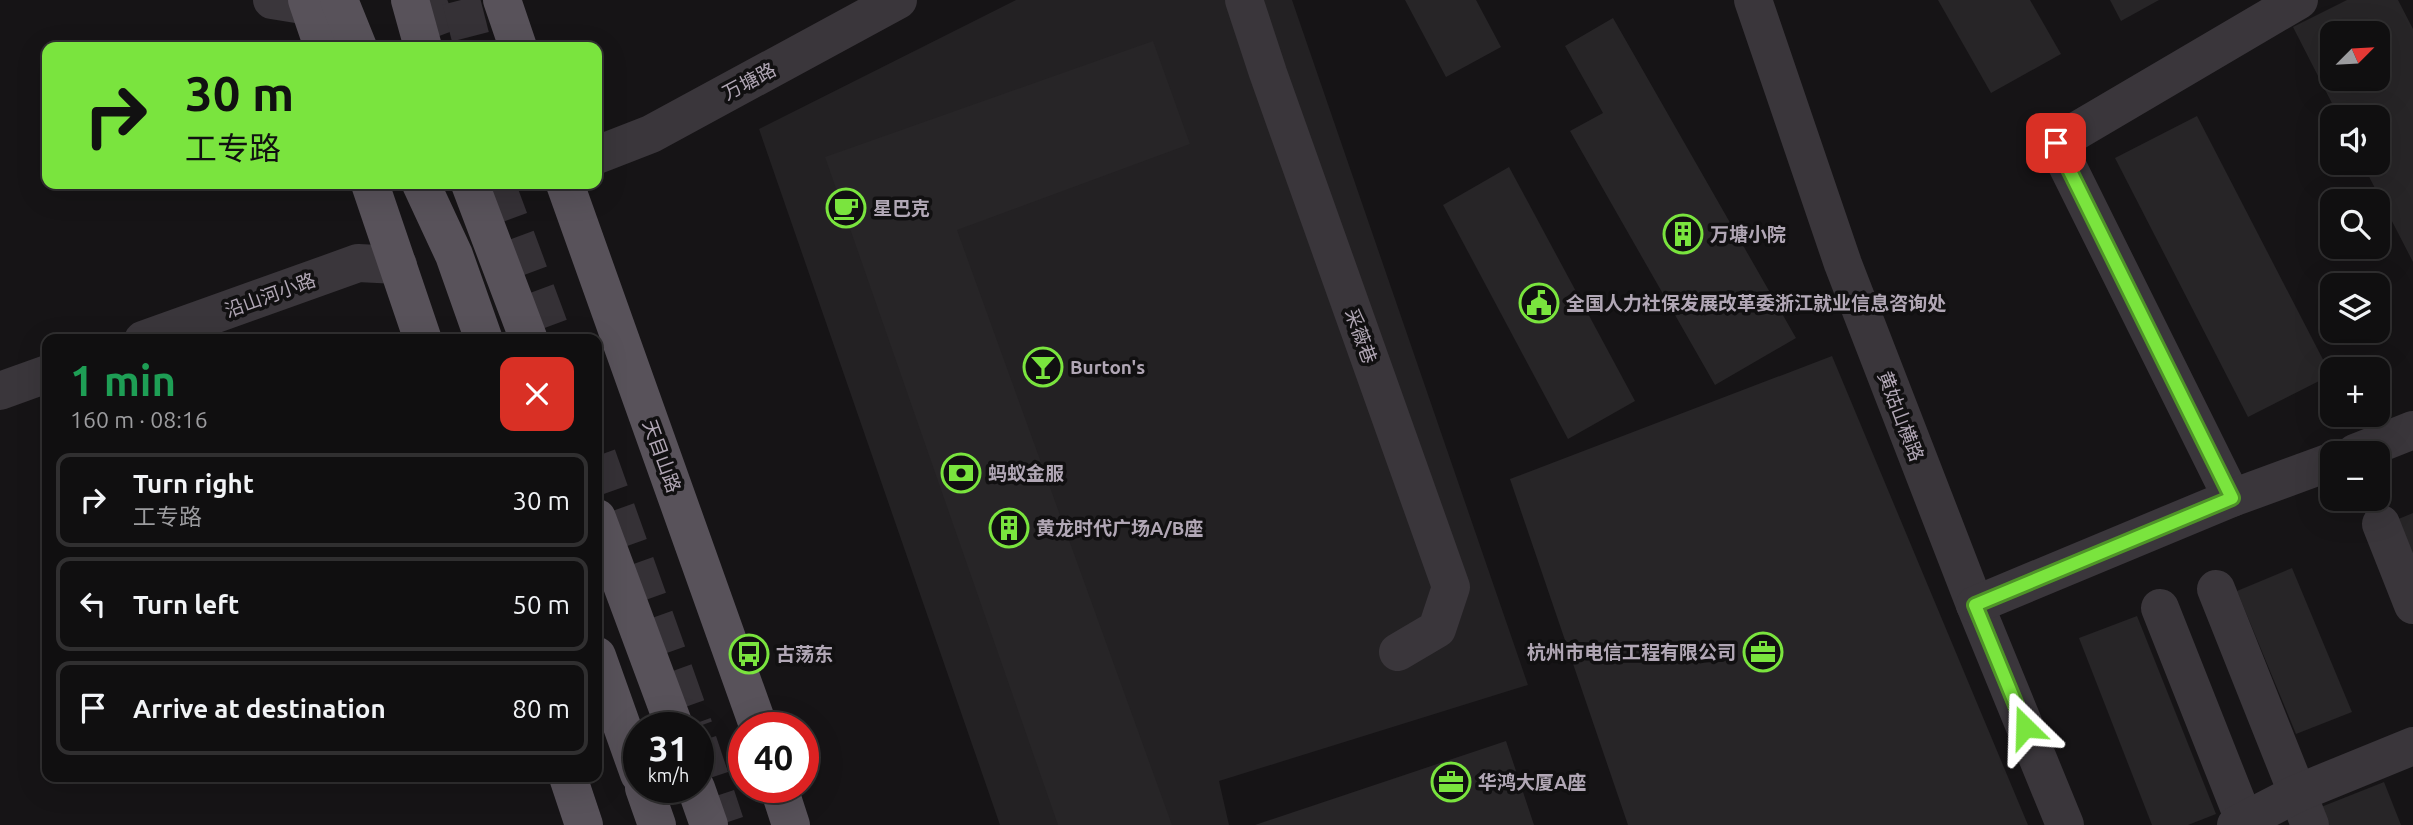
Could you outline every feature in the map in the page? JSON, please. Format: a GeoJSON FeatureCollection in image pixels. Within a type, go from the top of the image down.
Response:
{"type":"FeatureCollection","features":[{"type":"Feature","properties":{"kind":"main road"},"geometry":{"type":"LineString","coordinates":[[410,0],[422,42]]}},
{"type":"Feature","properties":{"kind":"main road"},"geometry":{"type":"LineString","coordinates":[[502,0],[516,42]]}},
{"type":"Feature","properties":{"kind":"main road"},"geometry":{"type":"LineString","coordinates":[[372,189],[421,334]]}},
{"type":"Feature","properties":{"kind":"main road"},"geometry":{"type":"LineString","coordinates":[[423,189],[454,254],[482,334]]}},
{"type":"Feature","properties":{"kind":"main road"},"geometry":{"type":"LineString","coordinates":[[472,189],[527,334]]}},
{"type":"Feature","properties":{"kind":"main road","name":"天目山路"},"geometry":{"type":"LineString","coordinates":[[567,189],[753,712]]}},
{"type":"Feature","properties":{"kind":"main road"},"geometry":{"type":"LineString","coordinates":[[602,531],[669,712]]}},
{"type":"Feature","properties":{"kind":"main road"},"geometry":{"type":"LineString","coordinates":[[602,670],[623,729]]}},
{"type":"Feature","properties":{"kind":"main road"},"geometry":{"type":"LineString","coordinates":[[570,782],[584,825]]}},
{"type":"Feature","properties":{"kind":"main road"},"geometry":{"type":"LineString","coordinates":[[649,803],[657,825]]}},
{"type":"Feature","properties":{"kind":"main road"},"geometry":{"type":"LineString","coordinates":[[701,803],[709,825]]}},
{"type":"Feature","properties":{"kind":"main road"},"geometry":{"type":"LineString","coordinates":[[784,803],[791,825]]}},
{"type":"Feature","properties":{"kind":"street","name":"万塘路"},"geometry":{"type":"LineString","coordinates":[[602,153],[651,134],[898,0]]}},
{"type":"Feature","properties":{"kind":"street","name":"采薇巷"},"geometry":{"type":"LineString","coordinates":[[1244,0],[1451,587],[1437,629],[1398,652]]}},
{"type":"Feature","properties":{"kind":"street","name":"黄姑山横路"},"geometry":{"type":"LineString","coordinates":[[1753,0],[1843,264],[1975,605],[2065,825]]}},
{"type":"Feature","properties":{"kind":"street"},"geometry":{"type":"LineString","coordinates":[[2232,498],[2056,143],[2299,0]]}},
{"type":"Feature","properties":{"kind":"street","name":"沿山河小路"},"geometry":{"type":"LineString","coordinates":[[160,334],[358,263],[398,265]]}},
{"type":"Feature","properties":{"kind":"street"},"geometry":{"type":"LineString","coordinates":[[0,390],[42,376]]}},
{"type":"Feature","properties":{"kind":"street"},"geometry":{"type":"LineString","coordinates":[[2385,441],[2413,430]]}},
{"type":"Feature","properties":{"kind":"street"},"geometry":{"type":"LineString","coordinates":[[1975,605],[2232,498],[2320,466]]}},
{"type":"Feature","properties":{"kind":"street"},"geometry":{"type":"LineString","coordinates":[[2381,524],[2413,606]]}},
{"type":"Feature","properties":{"kind":"street"},"geometry":{"type":"LineString","coordinates":[[2216,589],[2304,809]]}},
{"type":"Feature","properties":{"kind":"street"},"geometry":{"type":"LineString","coordinates":[[2160,608],[2242,824],[2304,809],[2413,746]]}},
{"type":"Feature","properties":{"kind":"shaded area"},"geometry":{"type":"Polygon","coordinates":[[[1016,0],[1292,0],[1528,685],[1219,781],[1229,825],[1000,825],[759,129],[1016,0]]]}},
{"type":"Feature","properties":{"kind":"building"},"geometry":{"type":"Polygon","coordinates":[[[1405,0],[1476,0],[1501,47],[1446,77],[1405,0]]]}},
{"type":"Feature","properties":{"kind":"building"},"geometry":{"type":"Polygon","coordinates":[[[1938,0],[2030,0],[2061,54],[1991,93],[1938,0]]]}},
{"type":"Feature","properties":{"kind":"building"},"geometry":{"type":"Polygon","coordinates":[[[2110,0],[2159,0],[2121,21],[2110,0]]]}},
{"type":"Feature","properties":{"kind":"building"},"geometry":{"type":"Polygon","coordinates":[[[2347,0],[2398,0],[2413,29],[2413,262],[2390,217],[2390,189],[2375,189],[2368,175],[2390,175],[2390,105],[2333,105],[2326,91],[2390,91],[2390,21],[2320,21],[2320,80],[2293,27],[2347,0]]]}},
{"type":"Feature","properties":{"kind":"building","name":"万塘小院"},"geometry":{"type":"Polygon","coordinates":[[[1613,18],[1796,338],[1715,385],[1570,131],[1603,113],[1565,46],[1613,18]]]}},
{"type":"Feature","properties":{"kind":"building","name":"黄龙时代广场A/B座"},"geometry":{"type":"Polygon","coordinates":[[[1153,41],[1190,144],[957,230],[1172,825],[1058,825],[825,157],[1153,41]]]}},
{"type":"Feature","properties":{"kind":"building"},"geometry":{"type":"Polygon","coordinates":[[[2197,116],[2322,357],[2320,381],[2248,417],[2115,158],[2197,116]]]}},
{"type":"Feature","properties":{"kind":"building","name":"全国人力社保发展改革委浙江就业信息咨询处"},"geometry":{"type":"Polygon","coordinates":[[[1509,167],[1635,401],[1568,439],[1443,205],[1509,167]]]}},
{"type":"Feature","properties":{"kind":"building","name":"杭州市电信工程有限公司"},"geometry":{"type":"Polygon","coordinates":[[[1832,356],[2028,825],[1628,825],[1510,479],[1832,356]]]}},
{"type":"Feature","properties":{"kind":"building"},"geometry":{"type":"Polygon","coordinates":[[[2413,513],[2413,563],[2396,520],[2413,513]]]}},
{"type":"Feature","properties":{"kind":"building"},"geometry":{"type":"Polygon","coordinates":[[[2292,568],[2352,712],[2296,734],[2237,591],[2292,568]]]}},
{"type":"Feature","properties":{"kind":"building"},"geometry":{"type":"Polygon","coordinates":[[[2137,616],[2216,814],[2188,825],[2152,825],[2079,638],[2137,616]]]}},
{"type":"Feature","properties":{"kind":"building","name":"华鸿大厦A座"},"geometry":{"type":"Polygon","coordinates":[[[1506,741],[1534,825],[1255,825],[1506,741]]]}},
{"type":"Feature","properties":{"kind":"building"},"geometry":{"type":"Polygon","coordinates":[[[2384,782],[2401,825],[2329,825],[2321,807],[2384,782]]]}},
{"type":"Feature","properties":{"kind":"tunnel"},"geometry":{"type":"LineString","coordinates":[[427,0],[443,42]]}},
{"type":"Feature","properties":{"kind":"tunnel"},"geometry":{"type":"LineString","coordinates":[[461,0],[472,42]]}},
{"type":"Feature","properties":{"kind":"tunnel"},"geometry":{"type":"LineString","coordinates":[[498,189],[552,334]]}},
{"type":"Feature","properties":{"kind":"tunnel"},"geometry":{"type":"LineString","coordinates":[[602,470],[688,712]]}},
{"type":"Feature","properties":{"kind":"tunnel"},"geometry":{"type":"LineString","coordinates":[[714,790],[725,823]]}},
{"type":"Feature","properties":{"kind":"place","name":"星巴克"},"geometry":{"type":"Point","coordinates":[846,208]}},
{"type":"Feature","properties":{"kind":"place","name":"万塘小院"},"geometry":{"type":"Point","coordinates":[1683,234]}},
{"type":"Feature","properties":{"kind":"place","name":"全国人力社保发展改革委浙江就业信息咨询处"},"geometry":{"type":"Point","coordinates":[1539,303]}},
{"type":"Feature","properties":{"kind":"place","name":"Burton's"},"geometry":{"type":"Point","coordinates":[1043,367]}},
{"type":"Feature","properties":{"kind":"place","name":"蚂蚁金服"},"geometry":{"type":"Point","coordinates":[961,473]}},
{"type":"Feature","properties":{"kind":"place","name":"黄龙时代广场A/B座"},"geometry":{"type":"Point","coordinates":[1009,528]}},
{"type":"Feature","properties":{"kind":"place","name":"杭州市电信工程有限公司"},"geometry":{"type":"Point","coordinates":[1763,652]}},
{"type":"Feature","properties":{"kind":"place","name":"古荡东"},"geometry":{"type":"Point","coordinates":[749,654]}},
{"type":"Feature","properties":{"kind":"place","name":"华鸿大厦A座"},"geometry":{"type":"Point","coordinates":[1451,782]}},
{"type":"Feature","properties":{"kind":"route"},"geometry":{"type":"LineString","coordinates":[[2025,727],[1975,605],[2232,498],[2056,143]]}}]}
